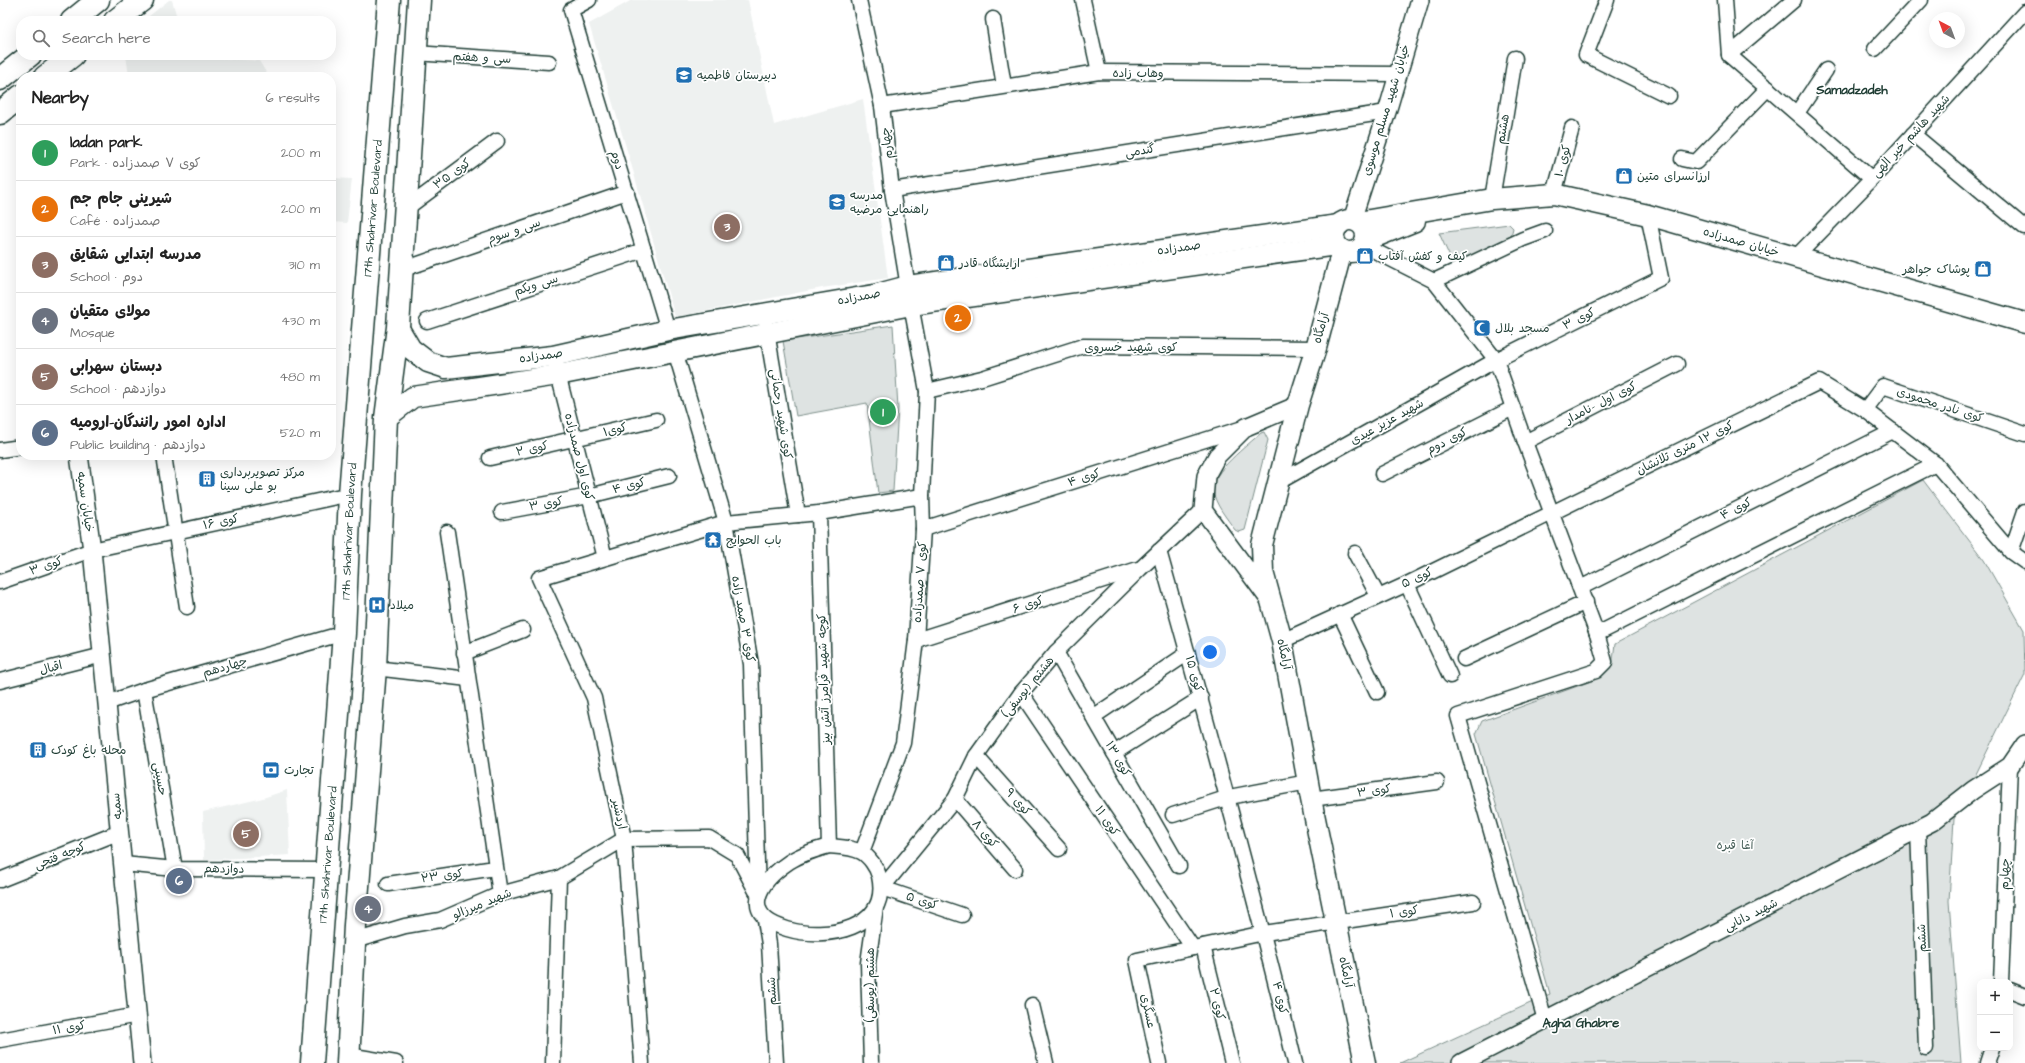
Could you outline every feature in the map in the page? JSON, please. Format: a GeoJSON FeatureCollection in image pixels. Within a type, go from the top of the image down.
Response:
{"type":"FeatureCollection","features":[{"type":"Feature","properties":{"kind":"main road"},"geometry":{"type":"LineString","coordinates":[[78,16],[98,0]]}},
{"type":"Feature","properties":{"kind":"main road"},"geometry":{"type":"LineString","coordinates":[[121,16],[142,0]]}},
{"type":"Feature","properties":{"kind":"main road","name":"17th Shahrivar Boulevard"},"geometry":{"type":"LineString","coordinates":[[312,1063],[344,632],[350,494],[389,0]]}},
{"type":"Feature","properties":{"kind":"main road"},"geometry":{"type":"LineString","coordinates":[[348,1059],[355,933],[375,668],[386,418],[398,326],[401,270],[407,208],[419,0]]}},
{"type":"Feature","properties":{"kind":"main road"},"geometry":{"type":"LineString","coordinates":[[51,72],[66,60]]}},
{"type":"Feature","properties":{"kind":"main road"},"geometry":{"type":"LineString","coordinates":[[0,113],[16,100]]}},
{"type":"Feature","properties":{"kind":"main road","name":"خیابان صمدزاده"},"geometry":{"type":"LineString","coordinates":[[1453,205],[1492,199],[1554,194],[1648,215],[1795,258],[2025,322]]}},
{"type":"Feature","properties":{"kind":"main road"},"geometry":{"type":"LineString","coordinates":[[1364,243],[1453,205]]}},
{"type":"Feature","properties":{"kind":"main road","name":"صمدزاده"},"geometry":{"type":"LineString","coordinates":[[386,418],[413,397],[558,375],[768,334],[909,296],[1453,205]]}},
{"type":"Feature","properties":{"kind":"main road"},"geometry":{"type":"LineString","coordinates":[[1350,223],[1365,230],[1364,243],[1360,249],[1351,252],[1339,247],[1334,234],[1350,223]]}},
{"type":"Feature","properties":{"kind":"main road","name":"صمدزاده"},"geometry":{"type":"LineString","coordinates":[[398,326],[411,349],[428,362],[446,368],[553,356],[668,330],[874,295],[909,296],[1339,247]]}},
{"type":"Feature","properties":{"kind":"main road","name":"آرامگاه"},"geometry":{"type":"LineString","coordinates":[[1339,247],[1316,348],[1298,405],[1262,544],[1263,572],[1282,641],[1309,791],[1365,1063]]}},
{"type":"Feature","properties":{"kind":"main road"},"geometry":{"type":"LineString","coordinates":[[668,330],[675,351]]}},
{"type":"Feature","properties":{"kind":"main road"},"geometry":{"type":"LineString","coordinates":[[322,923],[355,933]]}},
{"type":"Feature","properties":{"kind":"street","name":"دوم"},"geometry":{"type":"LineString","coordinates":[[589,0],[571,10],[668,330]]}},
{"type":"Feature","properties":{"kind":"street","name":"چهارم"},"geometry":{"type":"LineString","coordinates":[[859,0],[882,106],[892,190],[909,296]]}},
{"type":"Feature","properties":{"kind":"street"},"geometry":{"type":"LineString","coordinates":[[1083,0],[1099,72]]}},
{"type":"Feature","properties":{"kind":"street","name":"خیابان شهید مسلم موسوی"},"geometry":{"type":"LineString","coordinates":[[1350,223],[1387,112],[1420,0]]}},
{"type":"Feature","properties":{"kind":"street"},"geometry":{"type":"LineString","coordinates":[[1607,0],[1586,55],[1669,96]]}},
{"type":"Feature","properties":{"kind":"street"},"geometry":{"type":"LineString","coordinates":[[1725,0],[1729,55],[1872,179]]}},
{"type":"Feature","properties":{"kind":"street"},"geometry":{"type":"LineString","coordinates":[[1729,55],[1794,0]]}},
{"type":"Feature","properties":{"kind":"street"},"geometry":{"type":"LineString","coordinates":[[1875,49],[1921,0]]}},
{"type":"Feature","properties":{"kind":"street","name":"شهید هاشم خیر الهی"},"geometry":{"type":"LineString","coordinates":[[1795,258],[1872,179],[2025,12]]}},
{"type":"Feature","properties":{"kind":"street"},"geometry":{"type":"LineString","coordinates":[[993,19],[1004,86]]}},
{"type":"Feature","properties":{"kind":"street","name":"سی و هفتم"},"geometry":{"type":"LineString","coordinates":[[415,54],[549,62]]}},
{"type":"Feature","properties":{"kind":"street","name":"هشتم"},"geometry":{"type":"LineString","coordinates":[[1492,199],[1515,58]]}},
{"type":"Feature","properties":{"kind":"street"},"geometry":{"type":"LineString","coordinates":[[1797,113],[1826,70]]}},
{"type":"Feature","properties":{"kind":"street","name":"وهاب زاده"},"geometry":{"type":"LineString","coordinates":[[882,106],[1099,72],[1397,74]]}},
{"type":"Feature","properties":{"kind":"street"},"geometry":{"type":"LineString","coordinates":[[1682,159],[1696,162],[1768,88]]}},
{"type":"Feature","properties":{"kind":"street","name":"گندمی"},"geometry":{"type":"LineString","coordinates":[[892,190],[1387,112]]}},
{"type":"Feature","properties":{"kind":"street","name":"کوی ۱۰"},"geometry":{"type":"LineString","coordinates":[[1554,194],[1572,128]]}},
{"type":"Feature","properties":{"kind":"street"},"geometry":{"type":"LineString","coordinates":[[1913,134],[2024,227]]}},
{"type":"Feature","properties":{"kind":"street","name":"کوی ۳۵"},"geometry":{"type":"LineString","coordinates":[[407,208],[497,141]]}},
{"type":"Feature","properties":{"kind":"street","name":"سی و سوم"},"geometry":{"type":"LineString","coordinates":[[401,270],[627,192]]}},
{"type":"Feature","properties":{"kind":"street","name":"کوی ۳"},"geometry":{"type":"LineString","coordinates":[[1496,360],[1661,278],[1648,215]]}},
{"type":"Feature","properties":{"kind":"street"},"geometry":{"type":"LineString","coordinates":[[1434,281],[1523,239],[1545,231]]}},
{"type":"Feature","properties":{"kind":"street"},"geometry":{"type":"LineString","coordinates":[[1364,243],[1434,281],[1496,360],[1525,442],[1586,602],[1605,662],[1596,671],[1458,716],[1545,1020]]}},
{"type":"Feature","properties":{"kind":"street","name":"سی ویکم"},"geometry":{"type":"LineString","coordinates":[[427,321],[644,250]]}},
{"type":"Feature","properties":{"kind":"street","name":"کوی ۷ صمدزاده"},"geometry":{"type":"LineString","coordinates":[[862,852],[903,743],[916,640],[923,529],[922,496],[928,391],[909,296]]}},
{"type":"Feature","properties":{"kind":"street","name":"کوی شهید رحمانی"},"geometry":{"type":"LineString","coordinates":[[763,314],[768,334],[798,515]]}},
{"type":"Feature","properties":{"kind":"street","name":"کوی شهید خسروی"},"geometry":{"type":"LineString","coordinates":[[928,391],[982,378],[1083,346],[1316,348]]}},
{"type":"Feature","properties":{"kind":"street","name":"کوی ۳ صمد زاده"},"geometry":{"type":"LineString","coordinates":[[675,351],[726,522],[751,664],[758,895]]}},
{"type":"Feature","properties":{"kind":"street","name":"کوی اول صمدزاده"},"geometry":{"type":"LineString","coordinates":[[553,356],[605,558]]}},
{"type":"Feature","properties":{"kind":"street","name":"شهید عزیز عیدی"},"geometry":{"type":"LineString","coordinates":[[1277,483],[1496,360]]}},
{"type":"Feature","properties":{"kind":"street","name":"کوی اول -نامدار"},"geometry":{"type":"LineString","coordinates":[[1525,442],[1677,364]]}},
{"type":"Feature","properties":{"kind":"street","name":"کوی ۱۲ متری تلانشان"},"geometry":{"type":"LineString","coordinates":[[1552,513],[1819,382],[1865,410]]}},
{"type":"Feature","properties":{"kind":"street","name":"کوی نادر محمودی"},"geometry":{"type":"LineString","coordinates":[[1865,410],[1884,386],[2025,434]]}},
{"type":"Feature","properties":{"kind":"street"},"geometry":{"type":"LineString","coordinates":[[1270,600],[1203,510],[1206,476],[1217,456],[1246,427],[1298,405]]}},
{"type":"Feature","properties":{"kind":"street","name":"کوی دوم"},"geometry":{"type":"LineString","coordinates":[[1382,474],[1513,408]]}},
{"type":"Feature","properties":{"kind":"street"},"geometry":{"type":"LineString","coordinates":[[1865,410],[1936,464],[2012,552],[2025,562]]}},
{"type":"Feature","properties":{"kind":"street","name":"کوی۱"},"geometry":{"type":"LineString","coordinates":[[575,440],[656,420]]}},
{"type":"Feature","properties":{"kind":"street","name":"کوی ۴"},"geometry":{"type":"LineString","coordinates":[[923,529],[1246,427]]}},
{"type":"Feature","properties":{"kind":"street","name":"کوی ۴"},"geometry":{"type":"LineString","coordinates":[[1580,588],[1892,431]]}},
{"type":"Feature","properties":{"kind":"street","name":"کوی ۲"},"geometry":{"type":"LineString","coordinates":[[490,458],[575,440]]}},
{"type":"Feature","properties":{"kind":"street"},"geometry":{"type":"LineString","coordinates":[[0,450],[16,448]]}},
{"type":"Feature","properties":{"kind":"street","name":"خیابان سمیه"},"geometry":{"type":"LineString","coordinates":[[80,460],[92,550]]}},
{"type":"Feature","properties":{"kind":"street"},"geometry":{"type":"LineString","coordinates":[[165,460],[174,532],[187,607]]}},
{"type":"Feature","properties":{"kind":"street"},"geometry":{"type":"LineString","coordinates":[[1597,634],[1936,464]]}},
{"type":"Feature","properties":{"kind":"street","name":"کوی ۴"},"geometry":{"type":"LineString","coordinates":[[589,496],[669,476]]}},
{"type":"Feature","properties":{"kind":"street","name":"کوی ۱۶"},"geometry":{"type":"LineString","coordinates":[[92,550],[350,494]]}},
{"type":"Feature","properties":{"kind":"street","name":"کوی ۳"},"geometry":{"type":"LineString","coordinates":[[502,512],[589,496]]}},
{"type":"Feature","properties":{"kind":"street"},"geometry":{"type":"LineString","coordinates":[[605,558],[726,522],[798,515],[922,496]]}},
{"type":"Feature","properties":{"kind":"street","name":"هشتم (یوسفی)"},"geometry":{"type":"LineString","coordinates":[[882,888],[955,799],[976,756],[1021,693],[1056,652],[1140,569],[1203,510]]}},
{"type":"Feature","properties":{"kind":"street"},"geometry":{"type":"LineString","coordinates":[[2012,552],[2025,511]]}},
{"type":"Feature","properties":{"kind":"street","name":"کوچه شهید فرامرز آتش بیز"},"geometry":{"type":"LineString","coordinates":[[819,512],[829,846]]}},
{"type":"Feature","properties":{"kind":"street","name":"کوی ۵"},"geometry":{"type":"LineString","coordinates":[[1282,641],[1406,584],[1552,513]]}},
{"type":"Feature","properties":{"kind":"street"},"geometry":{"type":"LineString","coordinates":[[447,532],[500,894]]}},
{"type":"Feature","properties":{"kind":"street","name":"کوی ۳"},"geometry":{"type":"LineString","coordinates":[[0,582],[92,550]]}},
{"type":"Feature","properties":{"kind":"street","name":"سمیه"},"geometry":{"type":"LineString","coordinates":[[92,550],[142,1063]]}},
{"type":"Feature","properties":{"kind":"street","name":"کوی ۱۵"},"geometry":{"type":"LineString","coordinates":[[1159,551],[1201,698],[1264,932]]}},
{"type":"Feature","properties":{"kind":"street"},"geometry":{"type":"LineString","coordinates":[[1355,553],[1378,596]]}},
{"type":"Feature","properties":{"kind":"street","name":"اردشیر"},"geometry":{"type":"LineString","coordinates":[[605,558],[539,578],[594,698],[624,839],[642,1063]]}},
{"type":"Feature","properties":{"kind":"street","name":"کوی ۶"},"geometry":{"type":"LineString","coordinates":[[916,640],[1140,569]]}},
{"type":"Feature","properties":{"kind":"street"},"geometry":{"type":"LineString","coordinates":[[1406,584],[1450,676]]}},
{"type":"Feature","properties":{"kind":"street"},"geometry":{"type":"LineString","coordinates":[[1464,659],[1586,602]]}},
{"type":"Feature","properties":{"kind":"street"},"geometry":{"type":"LineString","coordinates":[[1340,614],[1377,692]]}},
{"type":"Feature","properties":{"kind":"street"},"geometry":{"type":"LineString","coordinates":[[464,653],[523,630]]}},
{"type":"Feature","properties":{"kind":"street","name":"چهاردهم"},"geometry":{"type":"LineString","coordinates":[[107,703],[144,690],[344,632]]}},
{"type":"Feature","properties":{"kind":"street","name":"کوی ۱۳"},"geometry":{"type":"LineString","coordinates":[[1056,652],[1179,866]]}},
{"type":"Feature","properties":{"kind":"street"},"geometry":{"type":"LineString","coordinates":[[1093,717],[1188,653]]}},
{"type":"Feature","properties":{"kind":"street","name":"اقبال"},"geometry":{"type":"LineString","coordinates":[[0,681],[102,655]]}},
{"type":"Feature","properties":{"kind":"street"},"geometry":{"type":"LineString","coordinates":[[375,668],[468,679]]}},
{"type":"Feature","properties":{"kind":"street","name":"حسینی"},"geometry":{"type":"LineString","coordinates":[[144,690],[175,869]]}},
{"type":"Feature","properties":{"kind":"street","name":"کوی ۱۱"},"geometry":{"type":"LineString","coordinates":[[1021,693],[1198,947]]}},
{"type":"Feature","properties":{"kind":"street"},"geometry":{"type":"LineString","coordinates":[[1114,753],[1201,698]]}},
{"type":"Feature","properties":{"kind":"street","name":"شهید دانایی"},"geometry":{"type":"LineString","coordinates":[[1461,1063],[1932,822],[1973,790],[2010,766],[2025,744]]}},
{"type":"Feature","properties":{"kind":"street","name":"کوی ۹"},"geometry":{"type":"LineString","coordinates":[[976,756],[1060,849]]}},
{"type":"Feature","properties":{"kind":"street","name":"چهارم"},"geometry":{"type":"LineString","coordinates":[[2001,979],[2010,766]]}},
{"type":"Feature","properties":{"kind":"street","name":"کوی ۳"},"geometry":{"type":"LineString","coordinates":[[1173,815],[1228,796],[1437,782]]}},
{"type":"Feature","properties":{"kind":"street","name":"کوی ۸"},"geometry":{"type":"LineString","coordinates":[[955,799],[1015,869]]}},
{"type":"Feature","properties":{"kind":"street","name":"ششم"},"geometry":{"type":"LineString","coordinates":[[1918,829],[1926,1048]]}},
{"type":"Feature","properties":{"kind":"street","name":"کوچه فتحی"},"geometry":{"type":"LineString","coordinates":[[0,880],[120,832]]}},
{"type":"Feature","properties":{"kind":"street"},"geometry":{"type":"LineString","coordinates":[[624,839],[709,838],[737,855],[758,895],[758,907],[765,920],[780,927],[800,933],[824,934],[842,932],[862,922],[876,907],[882,888],[878,871],[862,852],[849,848],[829,846],[806,854],[790,862],[764,885],[758,895]]}},
{"type":"Feature","properties":{"kind":"street","name":"شهید میرزالو"},"geometry":{"type":"LineString","coordinates":[[355,933],[440,920],[500,894],[559,878],[624,839]]}},
{"type":"Feature","properties":{"kind":"street","name":"دوازدهم"},"geometry":{"type":"LineString","coordinates":[[123,864],[175,869],[326,870]]}},
{"type":"Feature","properties":{"kind":"street","name":"کوی ۲۳"},"geometry":{"type":"LineString","coordinates":[[388,884],[495,868]]}},
{"type":"Feature","properties":{"kind":"street"},"geometry":{"type":"LineString","coordinates":[[553,1063],[559,878]]}},
{"type":"Feature","properties":{"kind":"street","name":"کوی ۵"},"geometry":{"type":"LineString","coordinates":[[882,888],[962,914]]}},
{"type":"Feature","properties":{"kind":"street","name":"کوی ۱"},"geometry":{"type":"LineString","coordinates":[[1137,960],[1264,932],[1473,902]]}},
{"type":"Feature","properties":{"kind":"street","name":"هشتم (یوسفی)"},"geometry":{"type":"LineString","coordinates":[[871,1063],[868,963],[876,907]]}},
{"type":"Feature","properties":{"kind":"street","name":"ششم"},"geometry":{"type":"LineString","coordinates":[[765,920],[769,944],[776,1063]]}},
{"type":"Feature","properties":{"kind":"street","name":"کوی ۴"},"geometry":{"type":"LineString","coordinates":[[1264,932],[1296,1063]]}},
{"type":"Feature","properties":{"kind":"street","name":"کوی ۲"},"geometry":{"type":"LineString","coordinates":[[1198,947],[1232,1063]]}},
{"type":"Feature","properties":{"kind":"street","name":"عسگری"},"geometry":{"type":"LineString","coordinates":[[1137,960],[1159,1063]]}},
{"type":"Feature","properties":{"kind":"street"},"geometry":{"type":"LineString","coordinates":[[2013,991],[2025,996]]}},
{"type":"Feature","properties":{"kind":"street"},"geometry":{"type":"LineString","coordinates":[[1032,1005],[1046,1063]]}},
{"type":"Feature","properties":{"kind":"street","name":"کوی ۱۱"},"geometry":{"type":"LineString","coordinates":[[0,1040],[138,1016]]}},
{"type":"Feature","properties":{"kind":"street"},"geometry":{"type":"LineString","coordinates":[[1987,1063],[1991,1051]]}},
{"type":"Feature","properties":{"kind":"street"},"geometry":{"type":"LineString","coordinates":[[348,1059],[396,1063]]}},
{"type":"Feature","properties":{"kind":"shaded area"},"geometry":{"type":"Polygon","coordinates":[[[169,0],[172,0],[177,16],[149,16],[169,0]]]}},
{"type":"Feature","properties":{"kind":"shaded area"},"geometry":{"type":"Polygon","coordinates":[[[632,0],[748,0],[774,125],[863,99],[888,278],[822,288],[675,317],[589,24],[632,0]]]}},
{"type":"Feature","properties":{"kind":"shaded area"},"geometry":{"type":"Polygon","coordinates":[[[127,60],[259,61],[266,72],[128,72],[127,60]]]}},
{"type":"Feature","properties":{"kind":"shaded area"},"geometry":{"type":"Polygon","coordinates":[[[336,178],[352,179],[347,223],[336,222],[336,178]]]}},
{"type":"Feature","properties":{"kind":"shaded area"},"geometry":{"type":"Polygon","coordinates":[[[287,790],[290,855],[204,860],[203,812],[263,798],[287,790]]]}},
{"type":"Feature","properties":{"kind":"green space"},"geometry":{"type":"Polygon","coordinates":[[[1509,224],[1513,228],[1510,240],[1453,264],[1439,233],[1509,224]]]}},
{"type":"Feature","properties":{"kind":"green space"},"geometry":{"type":"Polygon","coordinates":[[[893,325],[898,408],[893,491],[878,493],[867,403],[796,416],[783,341],[893,325]]]}},
{"type":"Feature","properties":{"kind":"green space"},"geometry":{"type":"Polygon","coordinates":[[[1264,432],[1268,440],[1267,444],[1245,530],[1239,532],[1235,530],[1216,501],[1213,490],[1214,483],[1218,475],[1231,459],[1264,432]]]}},
{"type":"Feature","properties":{"kind":"green space","name":"آغا قبره"},"geometry":{"type":"Polygon","coordinates":[[[1923,480],[1984,560],[2024,630],[2025,674],[1954,819],[1949,901],[1961,1063],[1400,1063],[1550,994],[1476,734],[1482,721],[1594,680],[1612,666],[1615,644],[1923,480]]]}},
{"type":"Feature","properties":{"kind":"place","name":"دبیرستان فاطمیه"},"geometry":{"type":"Point","coordinates":[684,75]}},
{"type":"Feature","properties":{"kind":"place","name":"ارزانسرای متین"},"geometry":{"type":"Point","coordinates":[1624,176]}},
{"type":"Feature","properties":{"kind":"place","name":"مدرسه راهنمایی مرضیه"},"geometry":{"type":"Point","coordinates":[837,202]}},
{"type":"Feature","properties":{"kind":"place","name":"مدرسه ابتدایی شقایق"},"geometry":{"type":"Point","coordinates":[727,227]}},
{"type":"Feature","properties":{"kind":"place","name":"کیف و کفش آفتاب"},"geometry":{"type":"Point","coordinates":[1365,256]}},
{"type":"Feature","properties":{"kind":"place","name":"ارایشگاه قادر"},"geometry":{"type":"Point","coordinates":[946,263]}},
{"type":"Feature","properties":{"kind":"place","name":"پوشاک جواهر"},"geometry":{"type":"Point","coordinates":[1983,269]}},
{"type":"Feature","properties":{"kind":"place","name":"شیرینی جام جم"},"geometry":{"type":"Point","coordinates":[958,318]}},
{"type":"Feature","properties":{"kind":"place","name":"مسجد بلال"},"geometry":{"type":"Point","coordinates":[1482,328]}},
{"type":"Feature","properties":{"kind":"place","name":"ladan park"},"geometry":{"type":"Point","coordinates":[883,412]}},
{"type":"Feature","properties":{"kind":"place","name":"مرکز تصویربرداری بو علی سینا"},"geometry":{"type":"Point","coordinates":[207,479]}},
{"type":"Feature","properties":{"kind":"place","name":"باب الحوایج"},"geometry":{"type":"Point","coordinates":[713,540]}},
{"type":"Feature","properties":{"kind":"place","name":"میلاد"},"geometry":{"type":"Point","coordinates":[377,605]}},
{"type":"Feature","properties":{"kind":"place","name":"محله باغ کودک"},"geometry":{"type":"Point","coordinates":[38,750]}},
{"type":"Feature","properties":{"kind":"place","name":"تجارت"},"geometry":{"type":"Point","coordinates":[271,770]}},
{"type":"Feature","properties":{"kind":"place","name":"دبستان سهرابی"},"geometry":{"type":"Point","coordinates":[246,834]}},
{"type":"Feature","properties":{"kind":"place","name":"اداره امور رانندگان-ارومیه"},"geometry":{"type":"Point","coordinates":[179,881]}},
{"type":"Feature","properties":{"kind":"place","name":"مولای متقیان"},"geometry":{"type":"Point","coordinates":[368,909]}},
{"type":"Feature","properties":{"kind":"district","name":"Samadzadeh"},"geometry":{"type":"Point","coordinates":[1852,90]}},
{"type":"Feature","properties":{"kind":"district","name":"Agha Ghabre"},"geometry":{"type":"Point","coordinates":[1581,1023]}}]}
